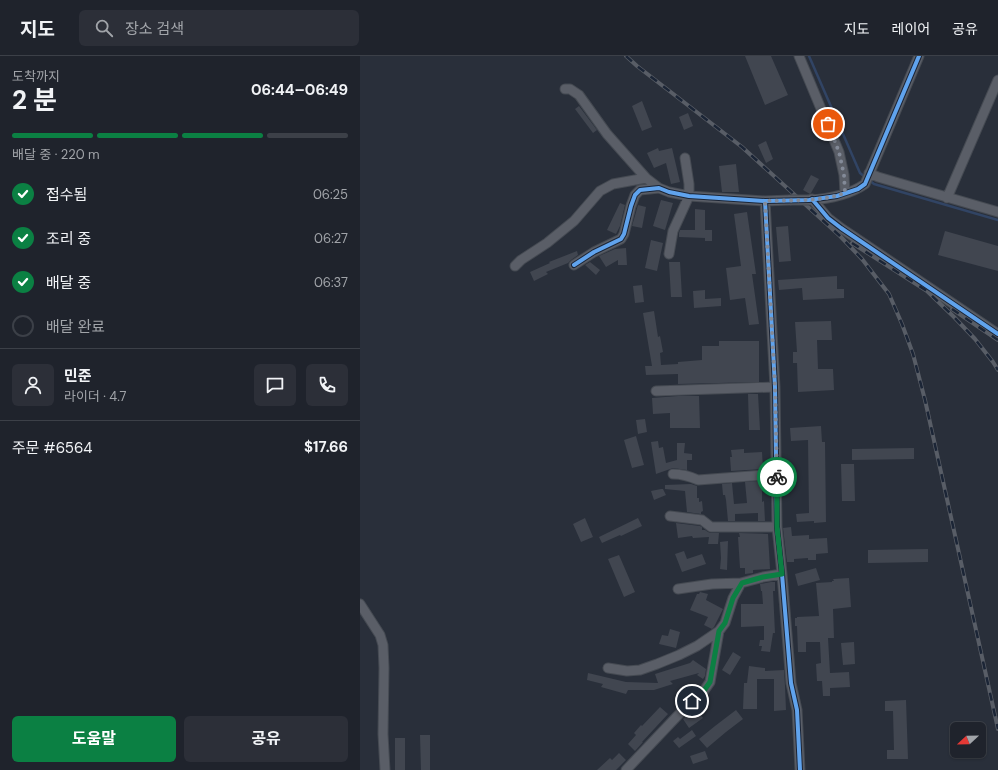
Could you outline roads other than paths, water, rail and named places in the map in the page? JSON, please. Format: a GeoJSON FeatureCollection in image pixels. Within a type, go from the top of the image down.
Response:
{"type":"FeatureCollection","features":[{"type":"Feature","properties":{"kind":"street"},"geometry":{"type":"LineString","coordinates":[[799,56],[839,152],[844,175],[845,193]]}},
{"type":"Feature","properties":{"kind":"street"},"geometry":{"type":"LineString","coordinates":[[565,89],[570,89],[579,95],[607,134],[646,178],[659,188],[669,192],[689,196],[765,201],[810,200],[837,196],[858,189],[865,184],[919,56]]}},
{"type":"Feature","properties":{"kind":"street"},"geometry":{"type":"LineString","coordinates":[[947,198],[998,80]]}},
{"type":"Feature","properties":{"kind":"street"},"geometry":{"type":"LineString","coordinates":[[669,254],[673,231],[689,196],[689,184],[685,158]]}},
{"type":"Feature","properties":{"kind":"street"},"geometry":{"type":"LineString","coordinates":[[869,174],[998,212]]}},
{"type":"Feature","properties":{"kind":"street"},"geometry":{"type":"LineString","coordinates":[[515,266],[574,221],[600,191],[613,184],[646,178]]}},
{"type":"Feature","properties":{"kind":"street"},"geometry":{"type":"LineString","coordinates":[[574,265],[594,252],[621,239],[624,234],[634,195],[640,190],[659,188]]}},
{"type":"Feature","properties":{"kind":"street"},"geometry":{"type":"LineString","coordinates":[[810,200],[828,218],[841,228],[998,334]]}},
{"type":"Feature","properties":{"kind":"street"},"geometry":{"type":"LineString","coordinates":[[765,201],[775,387],[777,527],[792,683],[797,710],[800,770]]}},
{"type":"Feature","properties":{"kind":"street"},"geometry":{"type":"LineString","coordinates":[[656,391],[775,387]]}},
{"type":"Feature","properties":{"kind":"street"},"geometry":{"type":"LineString","coordinates":[[672,474],[680,474],[698,480],[777,474]]}},
{"type":"Feature","properties":{"kind":"street"},"geometry":{"type":"LineString","coordinates":[[670,516],[702,520],[711,527],[777,527]]}},
{"type":"Feature","properties":{"kind":"street"},"geometry":{"type":"LineString","coordinates":[[678,589],[712,584],[742,583],[763,577],[782,574]]}},
{"type":"Feature","properties":{"kind":"street"},"geometry":{"type":"LineString","coordinates":[[608,668],[627,671],[640,670],[679,655],[697,646],[719,631],[725,623],[733,598],[742,583]]}},
{"type":"Feature","properties":{"kind":"street"},"geometry":{"type":"LineString","coordinates":[[360,604],[380,635],[383,645],[383,734],[385,770]]}},
{"type":"Feature","properties":{"kind":"street"},"geometry":{"type":"LineString","coordinates":[[626,770],[682,711],[703,692],[710,682],[719,631]]}},
{"type":"Feature","properties":{"kind":"waterway"},"geometry":{"type":"LineString","coordinates":[[809,56],[860,173],[865,177]]}},
{"type":"Feature","properties":{"kind":"waterway"},"geometry":{"type":"LineString","coordinates":[[869,180],[874,184],[998,220]]}},
{"type":"Feature","properties":{"kind":"railway"},"geometry":{"type":"LineString","coordinates":[[626,56],[742,147],[840,236],[862,259],[889,294],[913,354],[925,400],[998,729]]}},
{"type":"Feature","properties":{"kind":"railway"},"geometry":{"type":"LineString","coordinates":[[852,243],[927,291],[975,339],[998,370]]}},
{"type":"Feature","properties":{"kind":"railway"},"geometry":{"type":"LineString","coordinates":[[952,309],[998,340]]}}]}
